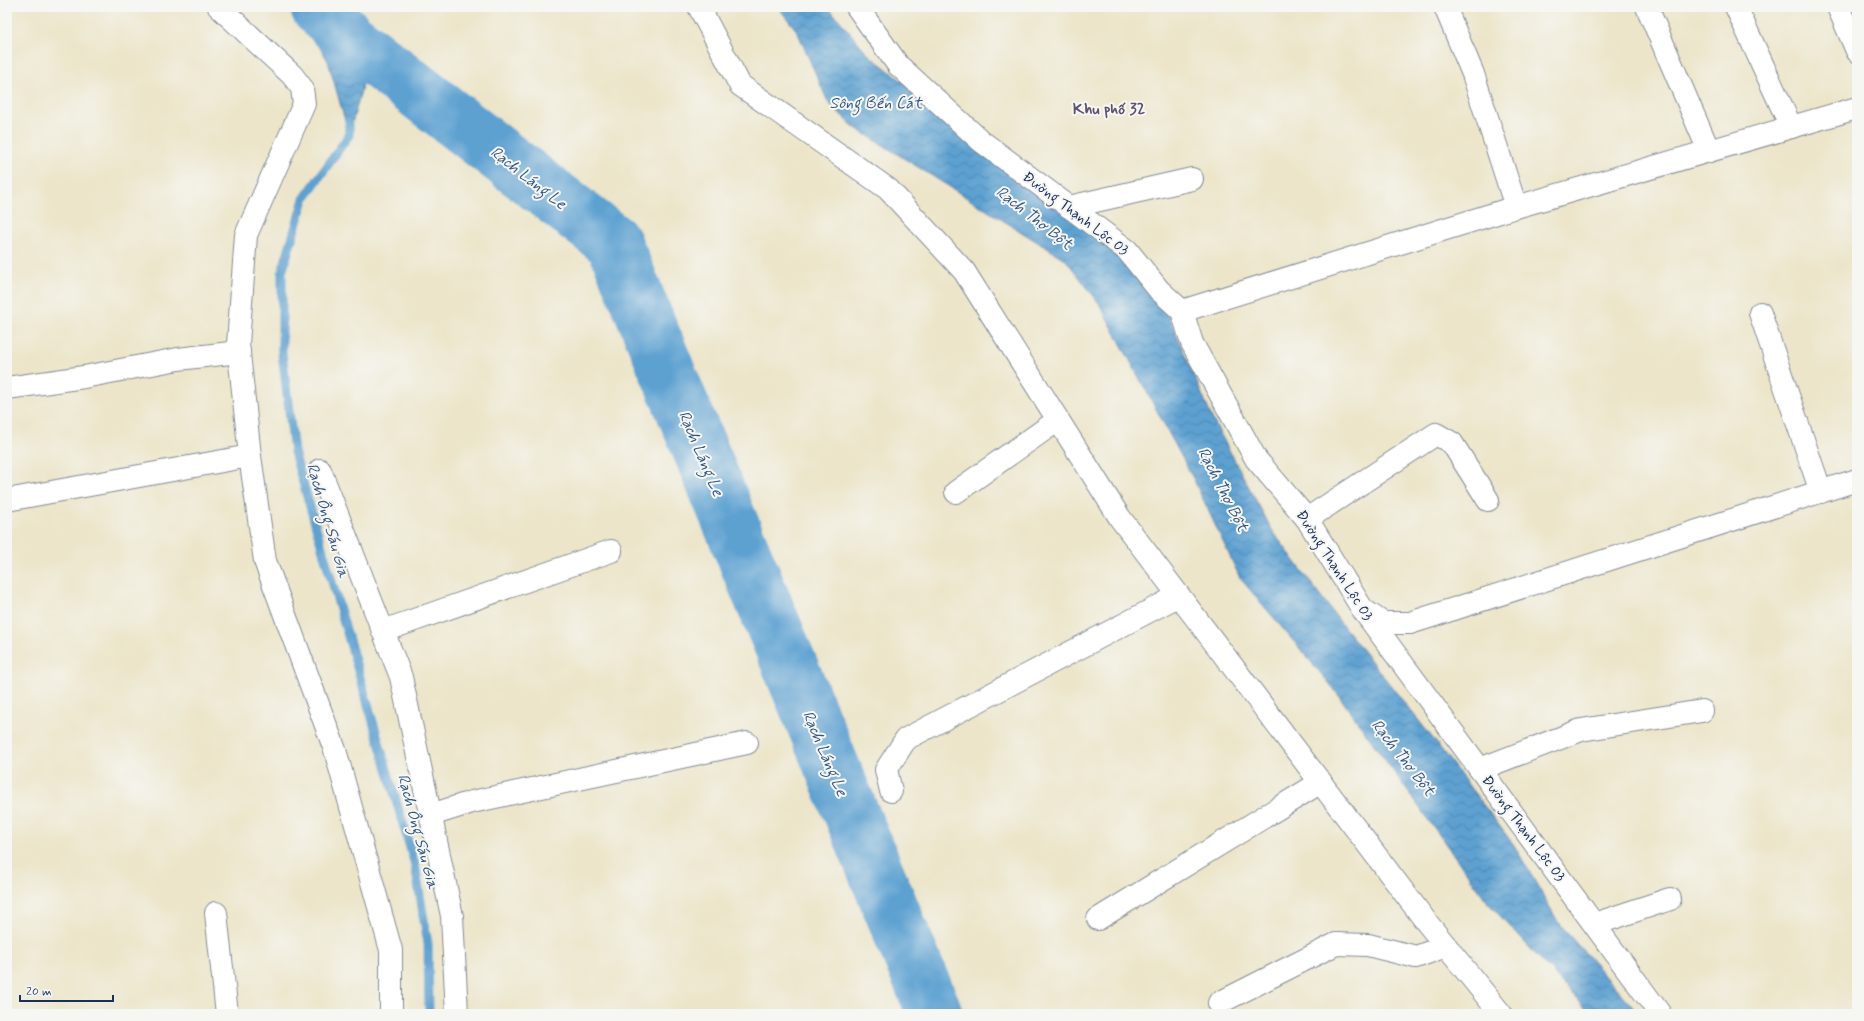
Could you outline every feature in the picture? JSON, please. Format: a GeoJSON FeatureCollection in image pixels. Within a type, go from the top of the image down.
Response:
{"type":"FeatureCollection","features":[{"type":"Feature","properties":{"kind":"street"},"geometry":{"type":"LineString","coordinates":[[219,7],[292,75],[302,88],[304,104],[246,235],[238,344],[250,456],[265,561],[335,750],[392,950],[391,1014]]}},
{"type":"Feature","properties":{"kind":"street"},"geometry":{"type":"LineString","coordinates":[[699,7],[740,85],[888,189],[964,271],[1120,518],[1446,946],[1501,1014]]}},
{"type":"Feature","properties":{"kind":"street","name":"Đường Thạnh Lộc 03"},"geometry":{"type":"LineString","coordinates":[[857,7],[898,65],[981,141],[1127,250],[1159,290],[1182,311],[1192,343],[1256,459],[1307,519],[1363,610],[1660,1014]]}},
{"type":"Feature","properties":{"kind":"street"},"geometry":{"type":"LineString","coordinates":[[1445,7],[1473,74],[1516,207]]}},
{"type":"Feature","properties":{"kind":"street"},"geometry":{"type":"LineString","coordinates":[[1647,7],[1709,151]]}},
{"type":"Feature","properties":{"kind":"street"},"geometry":{"type":"LineString","coordinates":[[1736,7],[1791,127]]}},
{"type":"Feature","properties":{"kind":"street"},"geometry":{"type":"LineString","coordinates":[[1838,7],[1857,51]]}},
{"type":"Feature","properties":{"kind":"street"},"geometry":{"type":"LineString","coordinates":[[1182,311],[1516,207],[1857,108]]}},
{"type":"Feature","properties":{"kind":"street"},"geometry":{"type":"LineString","coordinates":[[1069,207],[1192,179]]}},
{"type":"Feature","properties":{"kind":"street"},"geometry":{"type":"LineString","coordinates":[[1760,312],[1821,492]]}},
{"type":"Feature","properties":{"kind":"street"},"geometry":{"type":"LineString","coordinates":[[7,388],[84,377],[178,359],[239,352]]}},
{"type":"Feature","properties":{"kind":"street"},"geometry":{"type":"LineString","coordinates":[[956,492],[1058,420]]}},
{"type":"Feature","properties":{"kind":"street"},"geometry":{"type":"LineString","coordinates":[[1307,519],[1436,434],[1452,443],[1488,500]]}},
{"type":"Feature","properties":{"kind":"street"},"geometry":{"type":"LineString","coordinates":[[7,500],[250,456]]}},
{"type":"Feature","properties":{"kind":"street"},"geometry":{"type":"LineString","coordinates":[[320,470],[401,677],[452,916],[457,1014]]}},
{"type":"Feature","properties":{"kind":"street"},"geometry":{"type":"LineString","coordinates":[[1363,610],[1384,623],[1410,623],[1857,480]]}},
{"type":"Feature","properties":{"kind":"street"},"geometry":{"type":"LineString","coordinates":[[383,631],[611,551]]}},
{"type":"Feature","properties":{"kind":"street"},"geometry":{"type":"LineString","coordinates":[[891,791],[886,770],[906,738],[1178,596]]}},
{"type":"Feature","properties":{"kind":"street"},"geometry":{"type":"LineString","coordinates":[[1480,769],[1581,730],[1702,711]]}},
{"type":"Feature","properties":{"kind":"street"},"geometry":{"type":"LineString","coordinates":[[431,815],[472,802],[747,743]]}},
{"type":"Feature","properties":{"kind":"street"},"geometry":{"type":"LineString","coordinates":[[1098,919],[1321,782]]}},
{"type":"Feature","properties":{"kind":"street"},"geometry":{"type":"LineString","coordinates":[[1595,924],[1670,898]]}},
{"type":"Feature","properties":{"kind":"street"},"geometry":{"type":"LineString","coordinates":[[216,913],[227,1014]]}},
{"type":"Feature","properties":{"kind":"street"},"geometry":{"type":"LineString","coordinates":[[1219,1003],[1336,944],[1368,945],[1416,956],[1446,946]]}},
{"type":"Feature","properties":{"kind":"water"},"geometry":{"type":"Polygon","coordinates":[[[296,7],[353,7],[362,20],[496,152],[366,72],[349,135],[328,61],[296,7]]]}},
{"type":"Feature","properties":{"kind":"water","name":"Sông Bến Cát"},"geometry":{"type":"Polygon","coordinates":[[[778,7],[828,7],[870,56],[1068,209],[1158,292],[1213,420],[1272,530],[1340,622],[1431,736],[1514,845],[1560,925],[1639,1014],[1591,1014],[1489,904],[1334,689],[1240,578],[1193,478],[1099,303],[1066,260],[854,127],[828,102],[797,31],[778,7]]]}},
{"type":"Feature","properties":{"kind":"waterway","name":"Rạch Láng Le"},"geometry":{"type":"LineString","coordinates":[[318,7],[350,39],[614,243],[935,1014]]}},
{"type":"Feature","properties":{"kind":"waterway","name":"Rạch Ông Sáu Gia"},"geometry":{"type":"LineString","coordinates":[[349,124],[349,135],[304,199],[282,272],[282,353],[294,452],[415,865],[428,944],[429,1014]]}},
{"type":"Feature","properties":{"kind":"district","name":"Khu phố 32"},"geometry":{"type":"Point","coordinates":[1109,108]}},
{"type":"Feature","properties":{"kind":"water label","name":"Rạch Thợ Bột"},"geometry":{"type":"Point","coordinates":[1035,217]}},
{"type":"Feature","properties":{"kind":"water label","name":"Rạch Thợ Bột"},"geometry":{"type":"Point","coordinates":[1224,489]}},
{"type":"Feature","properties":{"kind":"water label","name":"Rạch Thợ Bột"},"geometry":{"type":"Point","coordinates":[1404,757]}}]}
